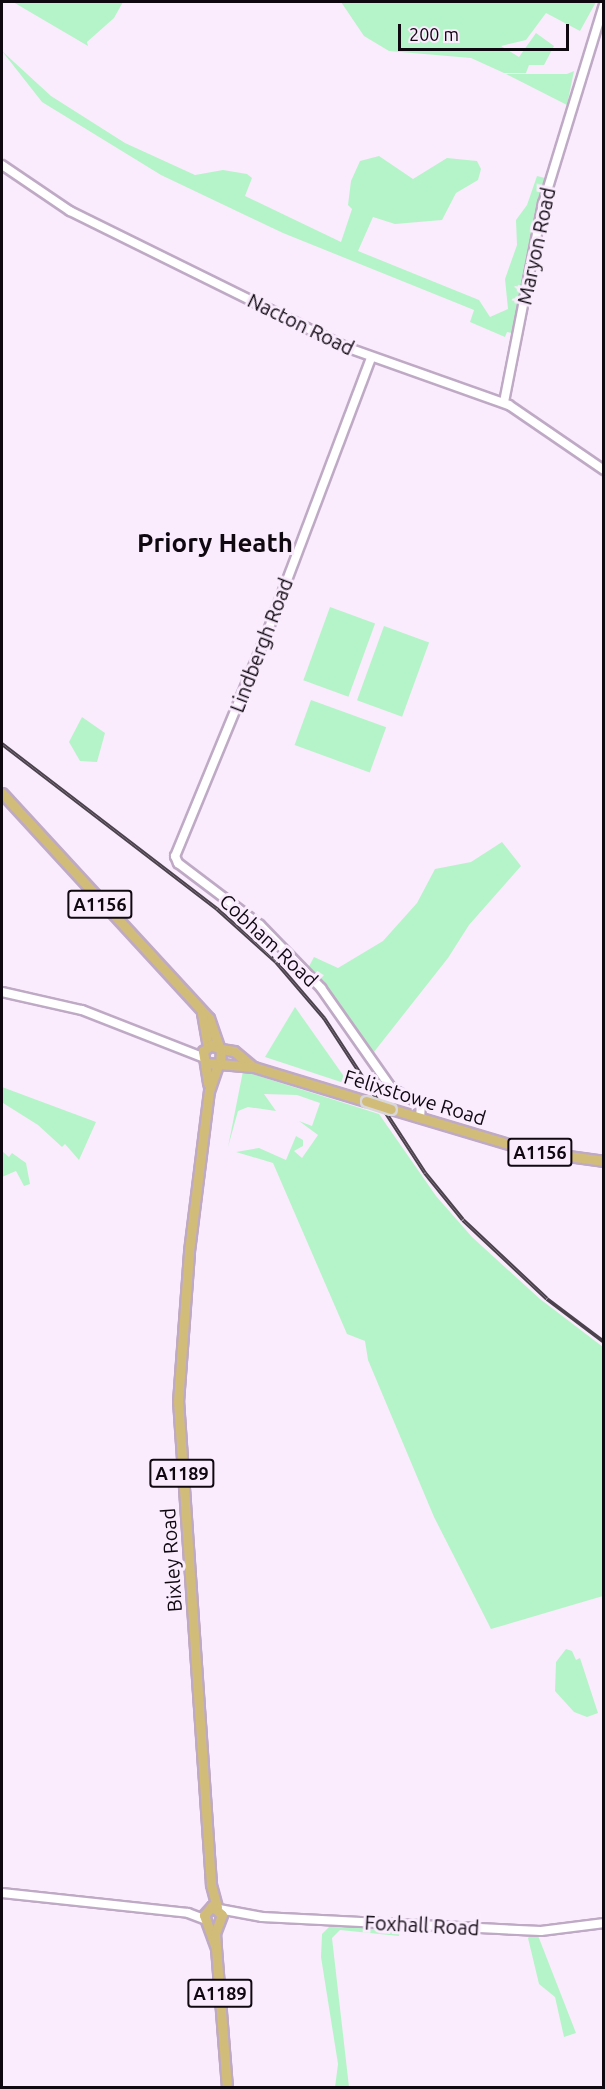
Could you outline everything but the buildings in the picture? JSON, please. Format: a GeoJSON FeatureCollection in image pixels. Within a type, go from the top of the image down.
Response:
{"type":"FeatureCollection","features":[{"type":"Feature","properties":{"kind":"main road","name":"A1156"},"geometry":{"type":"LineString","coordinates":[[2,793],[213,1025],[220,1048]]}},
{"type":"Feature","properties":{"kind":"main road"},"geometry":{"type":"LineString","coordinates":[[202,1013],[205,1054],[220,1048]]}},
{"type":"Feature","properties":{"kind":"main road","name":"Bixley Road"},"geometry":{"type":"LineString","coordinates":[[209,1091],[219,1064],[220,1048]]}},
{"type":"Feature","properties":{"kind":"main road","name":"Felixstowe Road"},"geometry":{"type":"LineString","coordinates":[[220,1048],[234,1051],[254,1067]]}},
{"type":"Feature","properties":{"kind":"main road","name":"Bixley Road"},"geometry":{"type":"LineString","coordinates":[[205,1054],[209,1091],[182,1316],[178,1402],[211,1884],[219,1914]]}},
{"type":"Feature","properties":{"kind":"main road","name":"Felixstowe Road"},"geometry":{"type":"LineString","coordinates":[[205,1054],[219,1064],[254,1067],[532,1151],[603,1161]]}},
{"type":"Feature","properties":{"kind":"main road","name":"Bixley Road"},"geometry":{"type":"LineString","coordinates":[[206,1915],[211,1884]]}},
{"type":"Feature","properties":{"kind":"main road"},"geometry":{"type":"LineString","coordinates":[[206,1915],[219,1914]]}},
{"type":"Feature","properties":{"kind":"main road"},"geometry":{"type":"LineString","coordinates":[[206,1915],[219,1914]]}},
{"type":"Feature","properties":{"kind":"main road"},"geometry":{"type":"LineString","coordinates":[[216,1948],[219,1914]]}},
{"type":"Feature","properties":{"kind":"main road","name":"A1189"},"geometry":{"type":"LineString","coordinates":[[206,1915],[216,1948],[227,2088]]}},
{"type":"Feature","properties":{"kind":"street","name":"Maryon Road"},"geometry":{"type":"LineString","coordinates":[[504,402],[543,204],[603,4]]}},
{"type":"Feature","properties":{"kind":"street","name":"Nacton Road"},"geometry":{"type":"LineString","coordinates":[[2,165],[51,201],[99,227],[371,358],[504,402],[603,470]]}},
{"type":"Feature","properties":{"kind":"street","name":"Lindbergh Road"},"geometry":{"type":"LineString","coordinates":[[178,863],[175,849],[228,730],[371,358]]}},
{"type":"Feature","properties":{"kind":"street","name":"Cobham Road"},"geometry":{"type":"LineString","coordinates":[[178,863],[281,945],[321,988],[378,1071],[399,1095],[421,1104],[420,1118]]}},
{"type":"Feature","properties":{"kind":"street"},"geometry":{"type":"LineString","coordinates":[[2,992],[82,1010],[184,1050],[205,1054]]}},
{"type":"Feature","properties":{"kind":"street"},"geometry":{"type":"LineString","coordinates":[[393,1110],[399,1095]]}},
{"type":"Feature","properties":{"kind":"street"},"geometry":{"type":"LineString","coordinates":[[2,1893],[206,1915]]}},
{"type":"Feature","properties":{"kind":"street","name":"Foxhall Road"},"geometry":{"type":"LineString","coordinates":[[219,1914],[541,1931],[603,1923]]}},
{"type":"Feature","properties":{"kind":"green space"},"geometry":{"type":"Polygon","coordinates":[[[13,2],[123,2],[114,18],[87,42],[88,46],[13,2]]]}},
{"type":"Feature","properties":{"kind":"green space"},"geometry":{"type":"Polygon","coordinates":[[[341,2],[596,2],[580,31],[546,13],[526,40],[501,46],[519,57],[536,33],[554,46],[544,65],[529,65],[526,73],[504,73],[471,58],[389,51],[364,36],[341,2]]]}},
{"type":"Feature","properties":{"kind":"green space"},"geometry":{"type":"Polygon","coordinates":[[[2,51],[51,96],[125,143],[195,175],[223,170],[247,174],[252,178],[245,196],[341,242],[352,209],[348,205],[351,181],[360,161],[379,156],[413,179],[447,158],[477,161],[481,169],[478,180],[456,193],[442,220],[395,224],[373,217],[358,251],[479,300],[490,317],[508,309],[505,279],[517,245],[516,220],[527,205],[537,176],[545,178],[512,333],[507,332],[505,337],[470,322],[474,310],[283,233],[161,175],[42,102],[2,51]]]}},
{"type":"Feature","properties":{"kind":"green space"},"geometry":{"type":"Polygon","coordinates":[[[574,71],[567,105],[506,74],[567,74],[574,71]]]}},
{"type":"Feature","properties":{"kind":"green space"},"geometry":{"type":"Polygon","coordinates":[[[330,607],[375,623],[348,697],[303,680],[330,607]]]}},
{"type":"Feature","properties":{"kind":"green space"},"geometry":{"type":"Polygon","coordinates":[[[384,626],[429,642],[402,717],[357,700],[384,626]]]}},
{"type":"Feature","properties":{"kind":"green space"},"geometry":{"type":"Polygon","coordinates":[[[311,700],[386,727],[370,772],[295,745],[311,700]]]}},
{"type":"Feature","properties":{"kind":"green space"},"geometry":{"type":"Polygon","coordinates":[[[82,717],[105,733],[97,762],[80,761],[69,742],[82,717]]]}},
{"type":"Feature","properties":{"kind":"green space"},"geometry":{"type":"Polygon","coordinates":[[[502,842],[521,866],[469,925],[448,958],[370,1057],[306,972],[314,957],[338,968],[383,941],[417,903],[435,869],[471,862],[502,842]]]}},
{"type":"Feature","properties":{"kind":"green space"},"geometry":{"type":"Polygon","coordinates":[[[295,1007],[350,1085],[265,1057],[295,1007]]]}},
{"type":"Feature","properties":{"kind":"green space"},"geometry":{"type":"Polygon","coordinates":[[[243,1071],[379,1114],[436,1196],[472,1237],[540,1299],[603,1347],[603,1596],[491,1629],[434,1517],[368,1360],[365,1341],[347,1334],[273,1163],[236,1152],[259,1148],[286,1160],[296,1136],[303,1140],[303,1146],[294,1151],[302,1158],[318,1135],[299,1121],[312,1126],[320,1103],[297,1095],[264,1094],[276,1111],[248,1107],[238,1111],[228,1147],[243,1071]]]}},
{"type":"Feature","properties":{"kind":"green space"},"geometry":{"type":"Polygon","coordinates":[[[2,1087],[96,1122],[79,1160],[65,1144],[62,1147],[38,1125],[3,1103],[2,1087]]]}},
{"type":"Feature","properties":{"kind":"green space"},"geometry":{"type":"Polygon","coordinates":[[[2,1151],[9,1157],[12,1153],[26,1163],[30,1184],[24,1186],[16,1171],[2,1177],[2,1151]]]}},
{"type":"Feature","properties":{"kind":"green space"},"geometry":{"type":"Polygon","coordinates":[[[566,1649],[572,1651],[576,1660],[580,1658],[598,1713],[587,1717],[574,1712],[555,1691],[556,1662],[566,1649]]]}},
{"type":"Feature","properties":{"kind":"green space"},"geometry":{"type":"Polygon","coordinates":[[[330,1926],[399,1929],[399,1936],[340,1930],[332,1938],[349,2087],[335,2087],[338,2064],[321,1957],[322,1934],[330,1926]]]}},
{"type":"Feature","properties":{"kind":"green space"},"geometry":{"type":"Polygon","coordinates":[[[532,1933],[537,1933],[576,2033],[564,2037],[555,1997],[539,1984],[528,1938],[532,1933]]]}},
{"type":"Feature","properties":{"kind":"railway"},"geometry":{"type":"LineString","coordinates":[[2,744],[217,909],[276,962],[324,1018],[425,1173],[463,1220],[547,1299],[604,1342]]}},
{"type":"Feature","properties":{"kind":"district","name":"Priory Heath"},"geometry":{"type":"Point","coordinates":[215,543]}}]}
